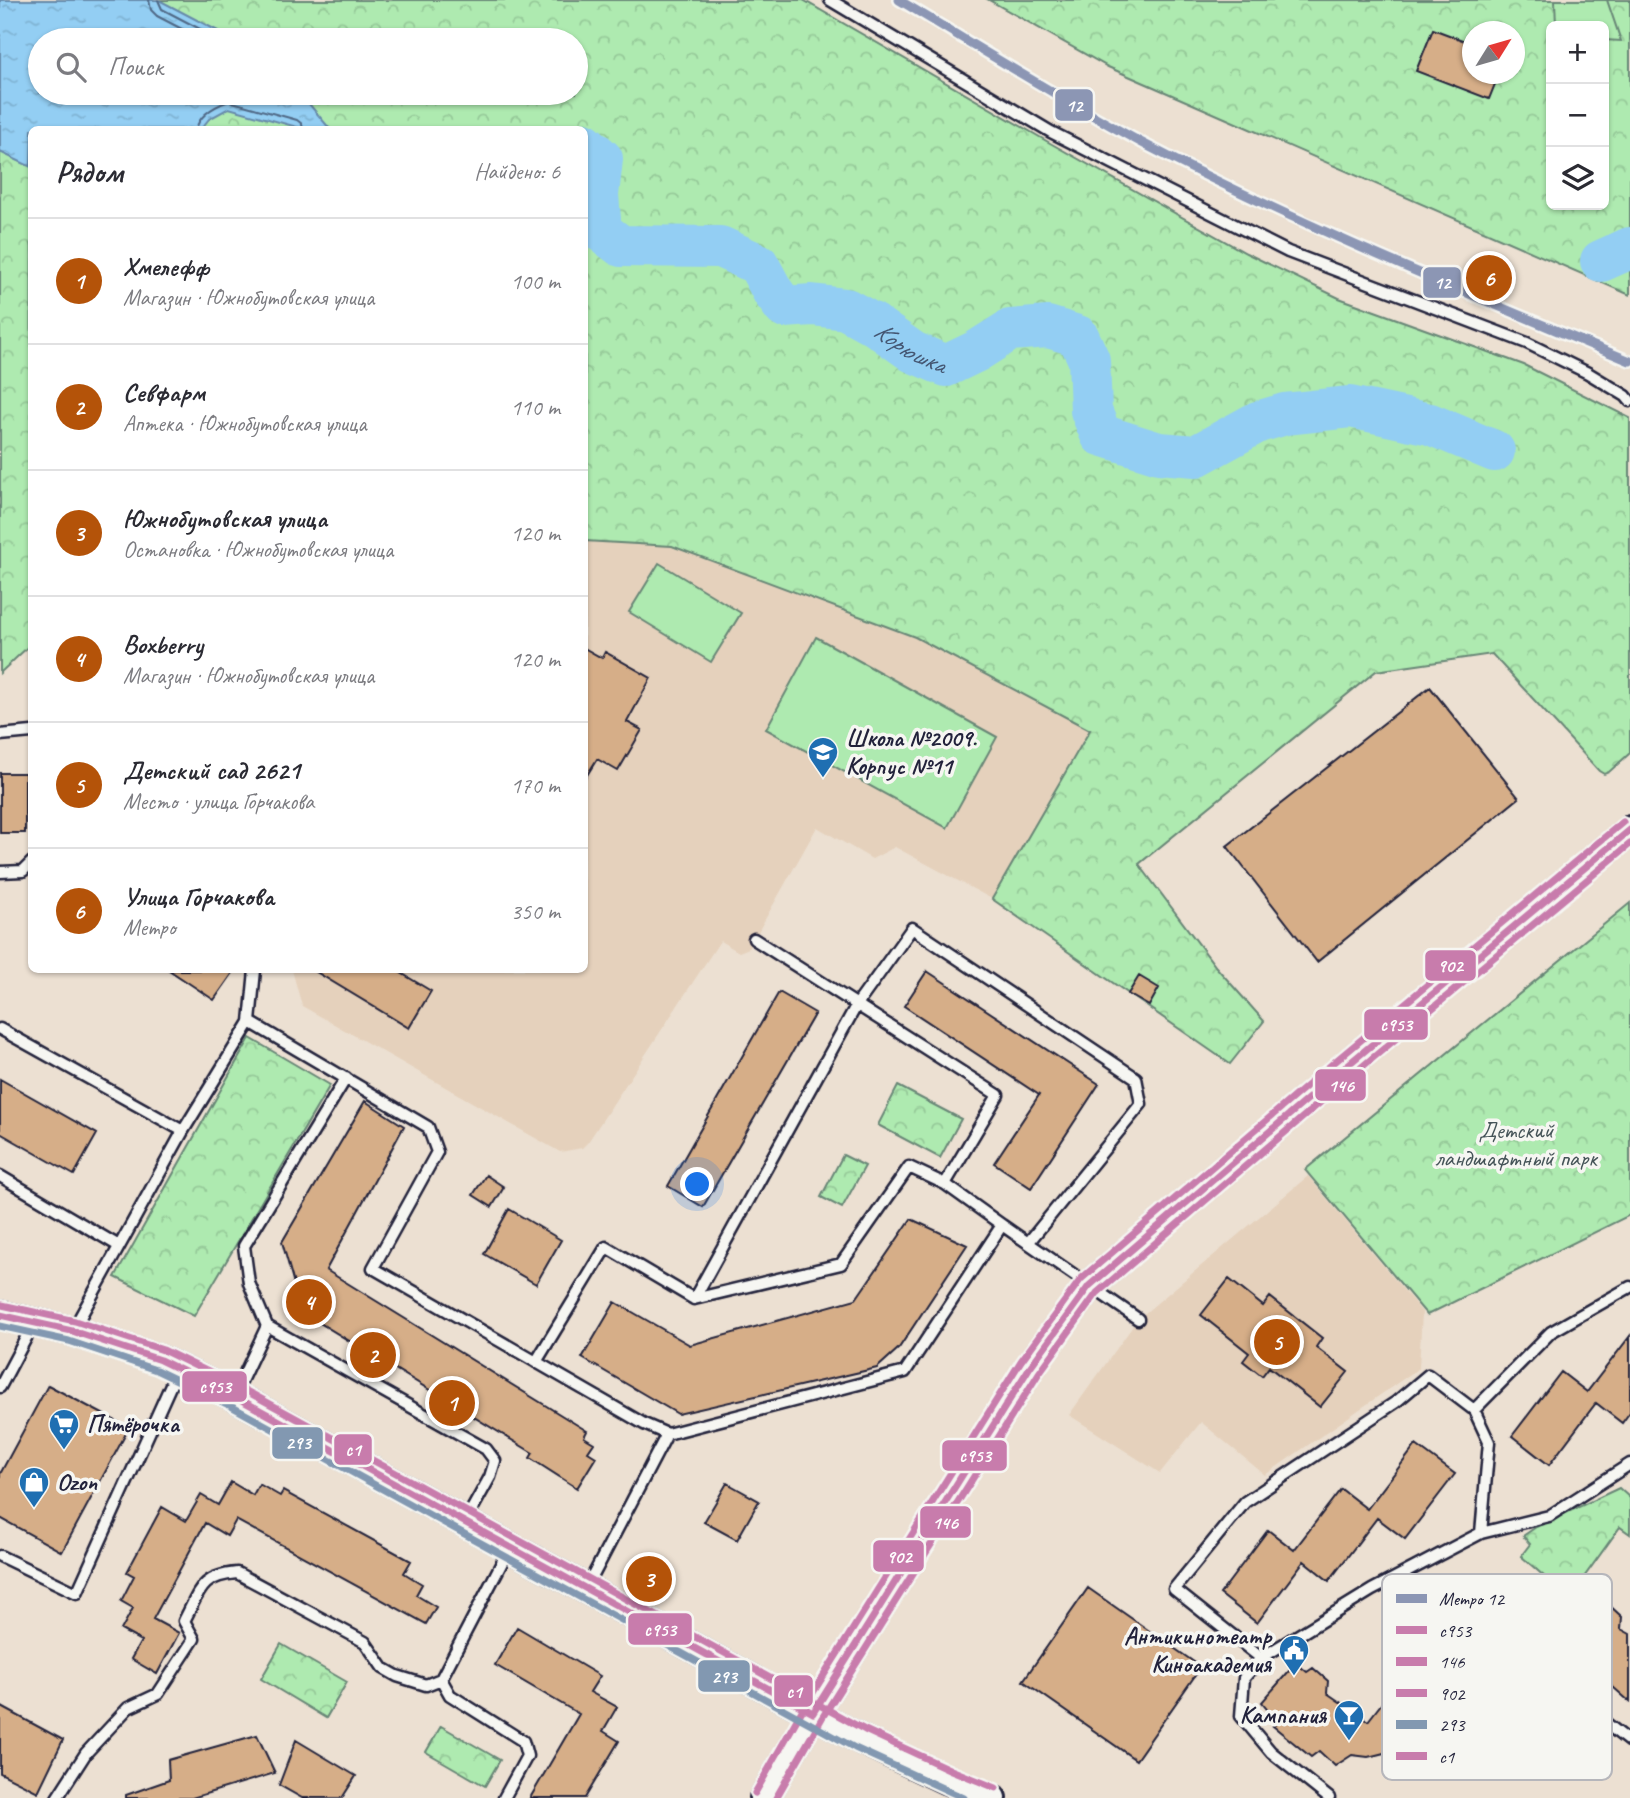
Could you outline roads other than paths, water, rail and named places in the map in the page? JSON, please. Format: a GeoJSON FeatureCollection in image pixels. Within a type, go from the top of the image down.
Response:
{"type":"FeatureCollection","features":[{"type":"Feature","properties":{"kind":"street"},"geometry":{"type":"LineString","coordinates":[[764,1798],[813,1713],[1030,1367],[1089,1286],[1344,1068],[1630,830]]}},
{"type":"Feature","properties":{"kind":"street"},"geometry":{"type":"LineString","coordinates":[[0,1315],[72,1331],[177,1368],[465,1522],[860,1739],[992,1798]]}},
{"type":"Feature","properties":{"kind":"lane"},"geometry":{"type":"LineString","coordinates":[[830,0],[1051,132],[1288,252],[1527,343],[1607,384],[1630,401]]}},
{"type":"Feature","properties":{"kind":"lane"},"geometry":{"type":"LineString","coordinates":[[0,735],[28,732]]}},
{"type":"Feature","properties":{"kind":"lane"},"geometry":{"type":"LineString","coordinates":[[0,872],[23,871],[28,866]]}},
{"type":"Feature","properties":{"kind":"lane"},"geometry":{"type":"LineString","coordinates":[[694,1299],[856,1006],[912,928],[1136,1078],[1141,1104],[1028,1243]]}},
{"type":"Feature","properties":{"kind":"lane"},"geometry":{"type":"LineString","coordinates":[[754,939],[998,1095],[945,1184]]}},
{"type":"Feature","properties":{"kind":"lane"},"geometry":{"type":"LineString","coordinates":[[72,1331],[183,1131],[250,1021],[255,973]]}},
{"type":"Feature","properties":{"kind":"lane"},"geometry":{"type":"LineString","coordinates":[[250,1021],[428,1127],[437,1152],[373,1268],[644,1424],[667,1434],[905,1371],[1002,1225]]}},
{"type":"Feature","properties":{"kind":"lane"},"geometry":{"type":"LineString","coordinates":[[0,1030],[183,1131]]}},
{"type":"Feature","properties":{"kind":"lane"},"geometry":{"type":"LineString","coordinates":[[345,1078],[244,1246],[249,1283],[267,1326],[486,1449],[495,1461],[493,1469],[465,1522]]}},
{"type":"Feature","properties":{"kind":"lane"},"geometry":{"type":"LineString","coordinates":[[536,1362],[607,1247],[694,1299],[841,1264],[909,1167],[945,1184],[1138,1319]]}},
{"type":"Feature","properties":{"kind":"lane"},"geometry":{"type":"LineString","coordinates":[[0,1176],[120,1246]]}},
{"type":"Feature","properties":{"kind":"lane"},"geometry":{"type":"LineString","coordinates":[[1474,1410],[1551,1332],[1630,1287]]}},
{"type":"Feature","properties":{"kind":"lane"},"geometry":{"type":"LineString","coordinates":[[0,1387],[5,1366],[35,1323]]}},
{"type":"Feature","properties":{"kind":"lane"},"geometry":{"type":"LineString","coordinates":[[233,1396],[267,1326]]}},
{"type":"Feature","properties":{"kind":"lane"},"geometry":{"type":"LineString","coordinates":[[0,1556],[77,1593],[177,1368]]}},
{"type":"Feature","properties":{"kind":"lane"},"geometry":{"type":"LineString","coordinates":[[1261,1658],[1174,1589],[1245,1502],[1396,1402],[1428,1375],[1474,1410],[1489,1443],[1481,1533]]}},
{"type":"Feature","properties":{"kind":"lane"},"geometry":{"type":"LineString","coordinates":[[586,1589],[667,1434]]}},
{"type":"Feature","properties":{"kind":"lane"},"geometry":{"type":"LineString","coordinates":[[1403,1574],[1481,1533],[1549,1516],[1630,1464]]}},
{"type":"Feature","properties":{"kind":"lane"},"geometry":{"type":"LineString","coordinates":[[57,1798],[86,1753],[128,1708],[158,1694],[194,1639],[184,1621],[204,1585],[217,1575],[237,1573],[365,1642],[383,1668],[397,1676],[426,1685],[442,1679],[510,1548]]}},
{"type":"Feature","properties":{"kind":"lane"},"geometry":{"type":"LineString","coordinates":[[1329,1798],[1271,1752],[1241,1716],[1244,1678],[1261,1658],[1382,1585]]}},
{"type":"Feature","properties":{"kind":"lane"},"geometry":{"type":"LineString","coordinates":[[442,1679],[450,1695],[523,1741],[527,1756],[504,1798]]}},
{"type":"Feature","properties":{"kind":"lane"},"geometry":{"type":"LineString","coordinates":[[1612,1728],[1630,1742]]}},
{"type":"Feature","properties":{"kind":"water"},"geometry":{"type":"Polygon","coordinates":[[[0,0],[159,0],[212,28],[28,28],[28,105],[310,105],[328,126],[293,126],[229,108],[209,119],[203,126],[28,126],[28,166],[0,152],[0,0]]]}},
{"type":"Feature","properties":{"kind":"waterway","name":"Корюшка"},"geometry":{"type":"LineString","coordinates":[[588,147],[602,159],[598,195],[601,231],[621,246],[720,247],[758,264],[784,307],[812,305],[846,309],[875,325],[913,352],[946,366],[977,351],[1010,330],[1048,327],[1078,336],[1089,360],[1091,411],[1101,435],[1159,453],[1196,456],[1258,422],[1285,414],[1350,407],[1430,424],[1494,451]]}},
{"type":"Feature","properties":{"kind":"waterway","name":"Корюшка"},"geometry":{"type":"LineString","coordinates":[[1601,261],[1630,248]]}},
{"type":"Feature","properties":{"kind":"metro line","name":"12"},"geometry":{"type":"LineString","coordinates":[[899,0],[1084,110],[1205,175],[1385,258],[1630,361]]}},
{"type":"Feature","properties":{"kind":"place","name":"Улица Горчакова"},"geometry":{"type":"Point","coordinates":[1489,278]}},
{"type":"Feature","properties":{"kind":"place","name":"Школа №2009. Корпус №11"},"geometry":{"type":"Point","coordinates":[823,779]}},
{"type":"Feature","properties":{"kind":"place","name":"Boxberry"},"geometry":{"type":"Point","coordinates":[309,1302]}},
{"type":"Feature","properties":{"kind":"place","name":"Детский сад 2621"},"geometry":{"type":"Point","coordinates":[1277,1342]}},
{"type":"Feature","properties":{"kind":"place","name":"Севфарм"},"geometry":{"type":"Point","coordinates":[373,1355]}},
{"type":"Feature","properties":{"kind":"place","name":"Хмелефф"},"geometry":{"type":"Point","coordinates":[452,1403]}},
{"type":"Feature","properties":{"kind":"place","name":"Пятёрочка"},"geometry":{"type":"Point","coordinates":[64,1451]}},
{"type":"Feature","properties":{"kind":"place","name":"Ozon"},"geometry":{"type":"Point","coordinates":[34,1509]}},
{"type":"Feature","properties":{"kind":"place","name":"Южнобутовская улица"},"geometry":{"type":"Point","coordinates":[649,1579]}},
{"type":"Feature","properties":{"kind":"place","name":"Антикинотеатр Киноакадемия"},"geometry":{"type":"Point","coordinates":[1294,1677]}},
{"type":"Feature","properties":{"kind":"place","name":"Кампания"},"geometry":{"type":"Point","coordinates":[1349,1742]}},
{"type":"Feature","properties":{"kind":"park label","name":"Детский ландшафтный парк"},"geometry":{"type":"Point","coordinates":[1516,1144]}}]}
